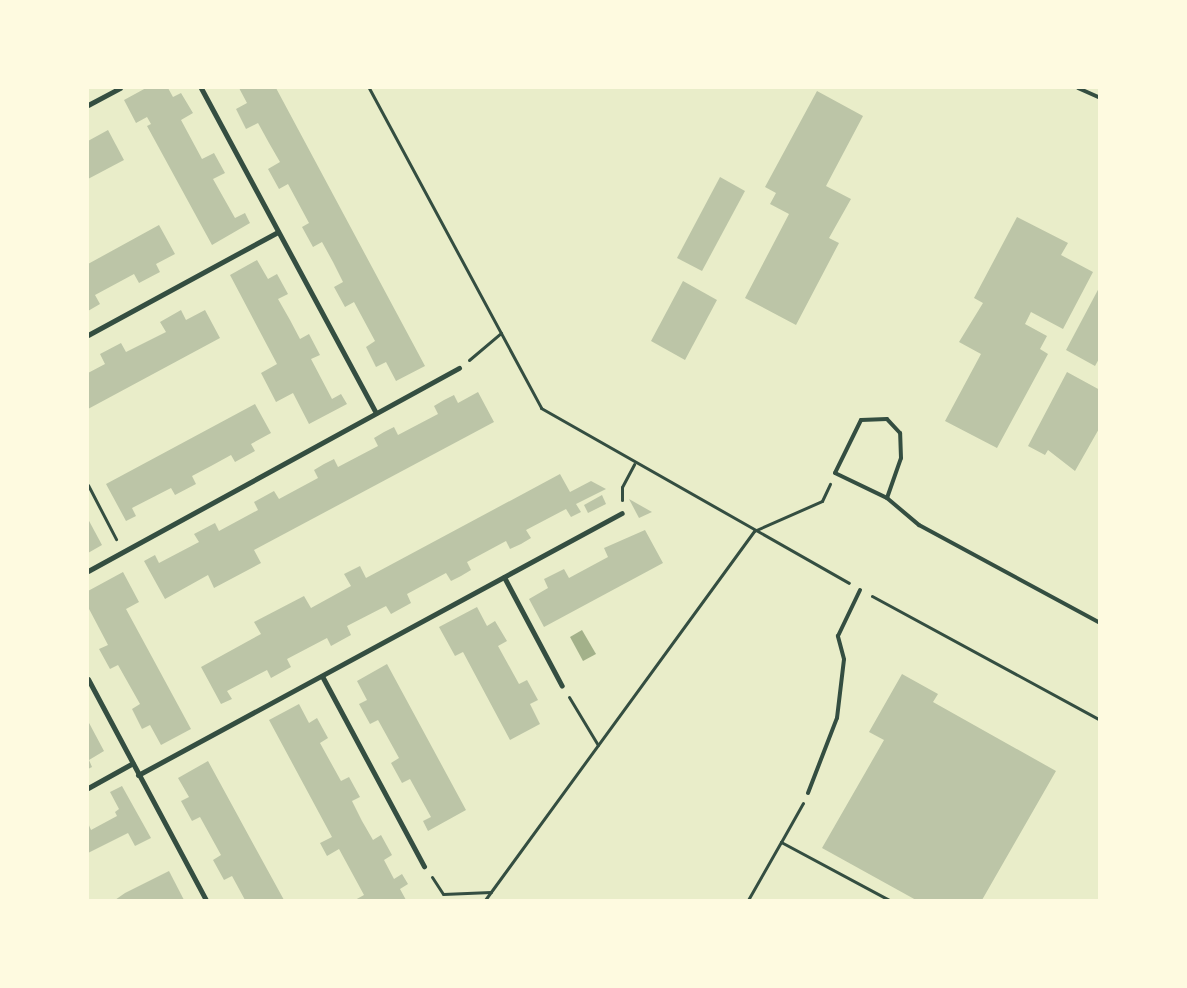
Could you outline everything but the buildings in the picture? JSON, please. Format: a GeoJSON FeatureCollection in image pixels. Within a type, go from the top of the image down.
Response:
{"type":"FeatureCollection","features":[{"type":"Feature","properties":{"kind":"street"},"geometry":{"type":"LineString","coordinates":[[88,105],[120,88]]}},
{"type":"Feature","properties":{"kind":"street"},"geometry":{"type":"LineString","coordinates":[[201,88],[376,413]]}},
{"type":"Feature","properties":{"kind":"street"},"geometry":{"type":"LineString","coordinates":[[88,335],[278,232]]}},
{"type":"Feature","properties":{"kind":"street"},"geometry":{"type":"LineString","coordinates":[[88,570],[460,368]]}},
{"type":"Feature","properties":{"kind":"street"},"geometry":{"type":"LineString","coordinates":[[138,775],[622,513]]}},
{"type":"Feature","properties":{"kind":"street"},"geometry":{"type":"LineString","coordinates":[[504,577],[562,686]]}},
{"type":"Feature","properties":{"kind":"street"},"geometry":{"type":"LineString","coordinates":[[322,676],[424,866]]}},
{"type":"Feature","properties":{"kind":"street"},"geometry":{"type":"LineString","coordinates":[[88,679],[206,900]]}},
{"type":"Feature","properties":{"kind":"street"},"geometry":{"type":"LineString","coordinates":[[88,788],[133,764]]}},
{"type":"Feature","properties":{"kind":"lane"},"geometry":{"type":"LineString","coordinates":[[1078,88],[1100,98]]}},
{"type":"Feature","properties":{"kind":"lane"},"geometry":{"type":"LineString","coordinates":[[887,498],[901,458],[900,433],[887,419],[861,420],[835,473],[887,498],[919,525],[1100,623]]}},
{"type":"Feature","properties":{"kind":"lane"},"geometry":{"type":"LineString","coordinates":[[808,792],[837,718],[844,659],[838,636],[860,590]]}},
{"type":"Feature","properties":{"kind":"path"},"geometry":{"type":"LineString","coordinates":[[369,88],[541,408],[634,464],[754,531],[1100,720]]}},
{"type":"Feature","properties":{"kind":"path"},"geometry":{"type":"LineString","coordinates":[[460,368],[501,333]]}},
{"type":"Feature","properties":{"kind":"path"},"geometry":{"type":"LineString","coordinates":[[622,513],[622,486],[634,464]]}},
{"type":"Feature","properties":{"kind":"path"},"geometry":{"type":"LineString","coordinates":[[485,900],[754,531],[822,501],[835,473]]}},
{"type":"Feature","properties":{"kind":"path"},"geometry":{"type":"LineString","coordinates":[[88,485],[123,551]]}},
{"type":"Feature","properties":{"kind":"path"},"geometry":{"type":"LineString","coordinates":[[562,686],[598,745]]}},
{"type":"Feature","properties":{"kind":"path"},"geometry":{"type":"LineString","coordinates":[[748,900],[808,792]]}},
{"type":"Feature","properties":{"kind":"path"},"geometry":{"type":"LineString","coordinates":[[781,842],[889,900]]}},
{"type":"Feature","properties":{"kind":"path"},"geometry":{"type":"LineString","coordinates":[[424,866],[443,894],[491,892]]}},
{"type":"Feature","properties":{"kind":"shaded area"},"geometry":{"type":"Polygon","coordinates":[[[582,630],[596,654],[583,661],[570,637],[582,630]]]}}]}
